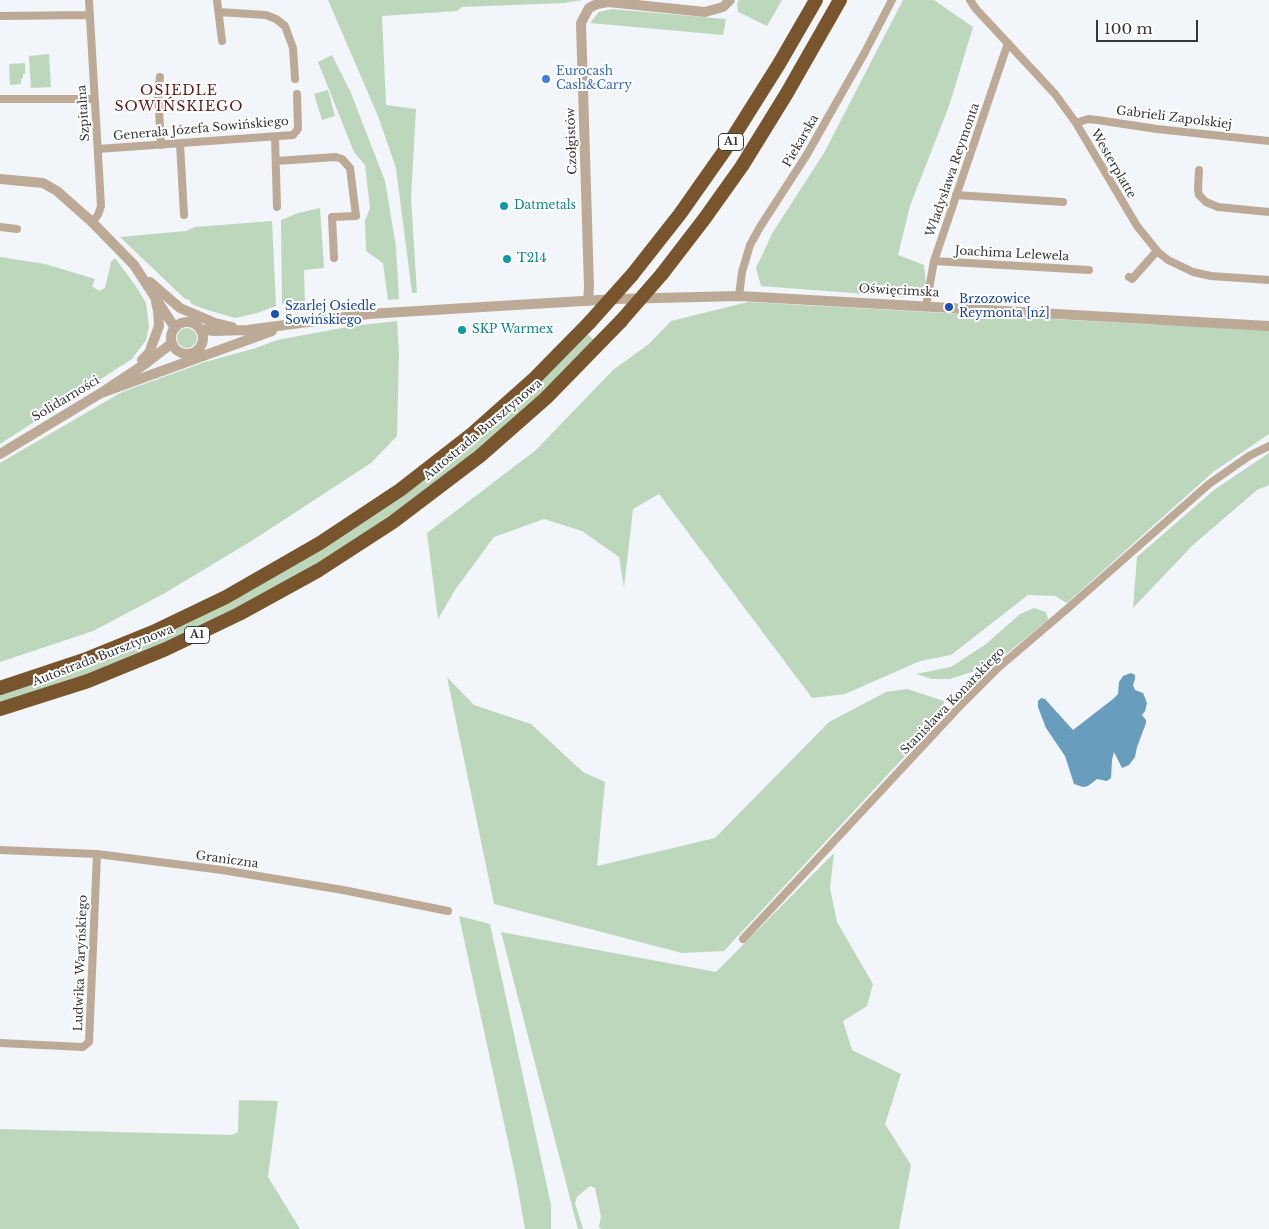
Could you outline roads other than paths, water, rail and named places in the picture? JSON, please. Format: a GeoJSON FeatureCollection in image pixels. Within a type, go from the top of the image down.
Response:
{"type":"FeatureCollection","features":[{"type":"Feature","properties":{"kind":"highway","name":"Autostrada Bursztynowa"},"geometry":{"type":"LineString","coordinates":[[0,688],[131,642],[194,613],[282,566],[365,514],[425,471],[498,411],[535,378],[590,322],[632,275],[680,214],[725,150],[779,64],[816,0]]}},
{"type":"Feature","properties":{"kind":"highway","name":"Autostrada Bursztynowa"},"geometry":{"type":"LineString","coordinates":[[0,709],[88,681],[202,633],[311,575],[380,531],[480,456],[546,398],[621,321],[662,274],[742,166],[787,93],[840,0]]}},
{"type":"Feature","properties":{"kind":"street","name":"Szpitalna"},"geometry":{"type":"LineString","coordinates":[[89,0],[101,206],[98,215],[92,222]]}},
{"type":"Feature","properties":{"kind":"street"},"geometry":{"type":"LineString","coordinates":[[217,0],[222,41]]}},
{"type":"Feature","properties":{"kind":"street","name":"Czołgistów"},"geometry":{"type":"LineString","coordinates":[[588,301],[581,23],[589,8],[608,2],[705,12],[723,7],[730,0]]}},
{"type":"Feature","properties":{"kind":"street","name":"Piekarska"},"geometry":{"type":"LineString","coordinates":[[739,296],[742,272],[750,245],[806,156],[864,54],[892,0]]}},
{"type":"Feature","properties":{"kind":"street","name":"Westerplatte"},"geometry":{"type":"LineString","coordinates":[[970,0],[976,9],[1055,94],[1076,123],[1137,226],[1156,250],[1168,260],[1193,272],[1211,276],[1269,280]]}},
{"type":"Feature","properties":{"kind":"street"},"geometry":{"type":"LineString","coordinates":[[219,12],[266,15],[276,19],[284,26],[293,48],[295,79]]}},
{"type":"Feature","properties":{"kind":"street"},"geometry":{"type":"LineString","coordinates":[[0,16],[90,15]]}},
{"type":"Feature","properties":{"kind":"street","name":"Władysława Reymonta"},"geometry":{"type":"LineString","coordinates":[[926,306],[934,261],[1008,43]]}},
{"type":"Feature","properties":{"kind":"street"},"geometry":{"type":"LineString","coordinates":[[160,77],[158,92],[161,145]]}},
{"type":"Feature","properties":{"kind":"street","name":"Generała Józefa Sowińskiego"},"geometry":{"type":"LineString","coordinates":[[98,149],[293,135],[298,129],[297,94]]}},
{"type":"Feature","properties":{"kind":"street"},"geometry":{"type":"LineString","coordinates":[[0,100],[94,99]]}},
{"type":"Feature","properties":{"kind":"street","name":"Gabrieli Zapolskiej"},"geometry":{"type":"LineString","coordinates":[[1076,123],[1088,119],[1269,141]]}},
{"type":"Feature","properties":{"kind":"street"},"geometry":{"type":"LineString","coordinates":[[275,137],[277,207]]}},
{"type":"Feature","properties":{"kind":"street"},"geometry":{"type":"LineString","coordinates":[[180,144],[184,215]]}},
{"type":"Feature","properties":{"kind":"street"},"geometry":{"type":"LineString","coordinates":[[276,161],[336,157],[342,159],[350,168],[356,216],[332,217],[334,258]]}},
{"type":"Feature","properties":{"kind":"street"},"geometry":{"type":"LineString","coordinates":[[1199,170],[1199,195],[1206,202],[1218,207],[1269,212]]}},
{"type":"Feature","properties":{"kind":"street"},"geometry":{"type":"LineString","coordinates":[[0,179],[43,183],[57,191],[92,222],[141,274],[180,308],[215,323],[247,330]]}},
{"type":"Feature","properties":{"kind":"street"},"geometry":{"type":"LineString","coordinates":[[956,195],[1063,202]]}},
{"type":"Feature","properties":{"kind":"street"},"geometry":{"type":"LineString","coordinates":[[0,227],[17,229]]}},
{"type":"Feature","properties":{"kind":"street"},"geometry":{"type":"LineString","coordinates":[[1128,277],[1132,279],[1156,250]]}},
{"type":"Feature","properties":{"kind":"street","name":"Joachima Lelewela"},"geometry":{"type":"LineString","coordinates":[[934,261],[1089,270]]}},
{"type":"Feature","properties":{"kind":"street"},"geometry":{"type":"LineString","coordinates":[[141,274],[179,325]]}},
{"type":"Feature","properties":{"kind":"street"},"geometry":{"type":"LineString","coordinates":[[118,382],[149,353],[159,326],[155,302],[141,274]]}},
{"type":"Feature","properties":{"kind":"street","name":"Oświęcimska"},"geometry":{"type":"LineString","coordinates":[[296,323],[369,314],[588,301],[739,296],[1269,326]]}},
{"type":"Feature","properties":{"kind":"street"},"geometry":{"type":"LineString","coordinates":[[200,329],[202,341],[200,346],[192,353],[186,354],[174,346],[171,334],[179,325],[192,323],[206,331],[247,330]]}},
{"type":"Feature","properties":{"kind":"street"},"geometry":{"type":"LineString","coordinates":[[202,341],[247,330],[296,323]]}},
{"type":"Feature","properties":{"kind":"street"},"geometry":{"type":"LineString","coordinates":[[101,393],[296,323]]}},
{"type":"Feature","properties":{"kind":"street","name":"Solidarności"},"geometry":{"type":"LineString","coordinates":[[0,454],[174,346]]}},
{"type":"Feature","properties":{"kind":"street","name":"Stanisława Konarskiego"},"geometry":{"type":"LineString","coordinates":[[743,939],[958,708],[999,667],[1067,610],[1209,484],[1249,456],[1269,446]]}},
{"type":"Feature","properties":{"kind":"street","name":"Graniczna"},"geometry":{"type":"LineString","coordinates":[[0,850],[97,854],[222,870],[343,890],[448,911]]}},
{"type":"Feature","properties":{"kind":"street","name":"Ludwika Waryńskiego"},"geometry":{"type":"LineString","coordinates":[[0,1043],[83,1047],[89,1042],[97,854]]}},
{"type":"Feature","properties":{"kind":"water"},"geometry":{"type":"Polygon","coordinates":[[[1131,673],[1135,675],[1133,685],[1135,690],[1143,693],[1147,703],[1142,715],[1146,723],[1135,757],[1129,765],[1122,768],[1114,752],[1111,778],[1107,781],[1097,779],[1088,786],[1083,787],[1074,784],[1065,756],[1046,728],[1038,707],[1038,701],[1041,698],[1045,699],[1073,730],[1113,699],[1118,694],[1119,682],[1123,676],[1131,673]]]}},
{"type":"Feature","properties":{"kind":"place","name":"Eurocash Cash&Carry"},"geometry":{"type":"Point","coordinates":[546,79]}},
{"type":"Feature","properties":{"kind":"place","name":"Datmetals"},"geometry":{"type":"Point","coordinates":[504,206]}},
{"type":"Feature","properties":{"kind":"place","name":"T214"},"geometry":{"type":"Point","coordinates":[507,259]}},
{"type":"Feature","properties":{"kind":"place","name":"Brzozowice Reymonta [nż]"},"geometry":{"type":"Point","coordinates":[949,307]}},
{"type":"Feature","properties":{"kind":"place","name":"Szarlej Osiedle Sowińskiego"},"geometry":{"type":"Point","coordinates":[275,314]}},
{"type":"Feature","properties":{"kind":"place","name":"SKP Warmex"},"geometry":{"type":"Point","coordinates":[462,330]}},
{"type":"Feature","properties":{"kind":"district","name":"OSIEDLE SOWIŃSKIEGO"},"geometry":{"type":"Point","coordinates":[179,99]}}]}
